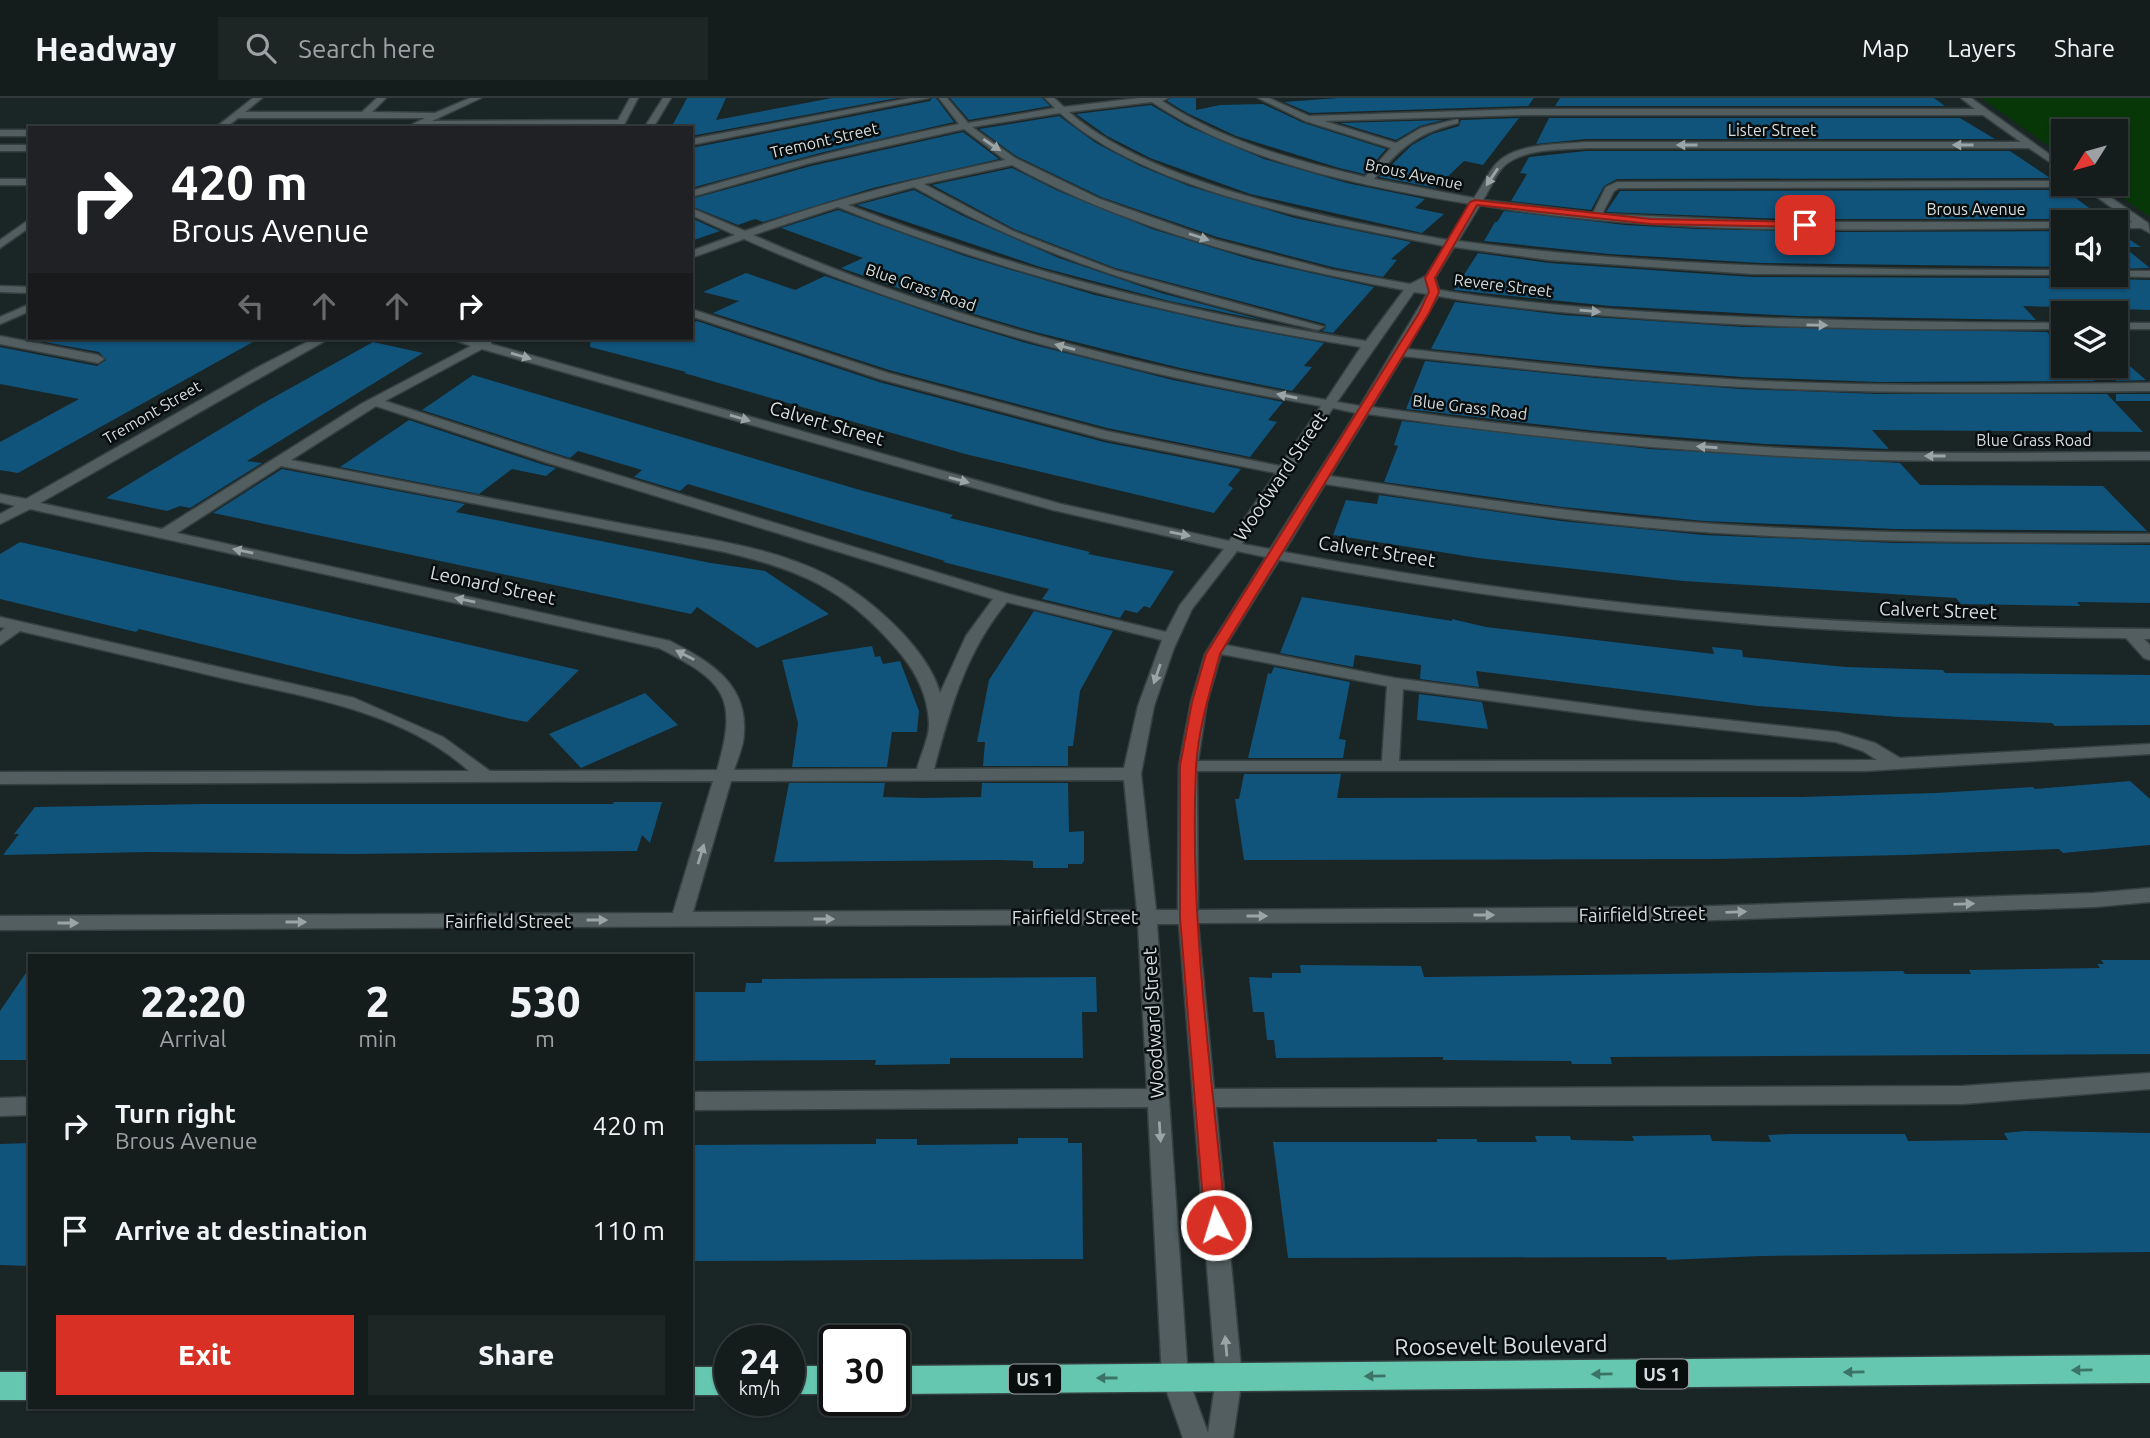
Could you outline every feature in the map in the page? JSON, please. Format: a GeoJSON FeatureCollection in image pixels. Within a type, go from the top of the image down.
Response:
{"type":"FeatureCollection","features":[{"type":"Feature","properties":{"kind":"highway","name":"Roosevelt Boulevard"},"geometry":{"type":"LineString","coordinates":[[910,1380],[2150,1369]]}},
{"type":"Feature","properties":{"kind":"highway"},"geometry":{"type":"LineString","coordinates":[[693,1381],[714,1381]]}},
{"type":"Feature","properties":{"kind":"highway"},"geometry":{"type":"LineString","coordinates":[[0,1386],[28,1385]]}},
{"type":"Feature","properties":{"kind":"street"},"geometry":{"type":"LineString","coordinates":[[222,126],[258,98]]}},
{"type":"Feature","properties":{"kind":"street"},"geometry":{"type":"LineString","coordinates":[[364,115],[382,98]]}},
{"type":"Feature","properties":{"kind":"street"},"geometry":{"type":"LineString","coordinates":[[413,126],[477,98]]}},
{"type":"Feature","properties":{"kind":"street"},"geometry":{"type":"LineString","coordinates":[[413,126],[621,123],[634,98]]}},
{"type":"Feature","properties":{"kind":"street"},"geometry":{"type":"LineString","coordinates":[[649,126],[667,98]]}},
{"type":"Feature","properties":{"kind":"street"},"geometry":{"type":"LineString","coordinates":[[693,142],[925,98]]}},
{"type":"Feature","properties":{"kind":"street"},"geometry":{"type":"LineString","coordinates":[[943,98],[967,126],[1016,161],[1065,187],[1181,231],[1286,261],[1411,288]]}},
{"type":"Feature","properties":{"kind":"street"},"geometry":{"type":"LineString","coordinates":[[1049,98],[1062,111],[1121,151],[1223,190],[1307,215],[1450,244],[1577,261],[1689,270],[2051,274]]}},
{"type":"Feature","properties":{"kind":"street","name":"Tremont Street"},"geometry":{"type":"LineString","coordinates":[[693,193],[803,162],[967,126],[1167,98]]}},
{"type":"Feature","properties":{"kind":"street"},"geometry":{"type":"LineString","coordinates":[[1262,98],[1308,120],[1396,146]]}},
{"type":"Feature","properties":{"kind":"street"},"geometry":{"type":"LineString","coordinates":[[1965,98],[2051,159]]}},
{"type":"Feature","properties":{"kind":"street","name":"Brous Avenue"},"geometry":{"type":"LineString","coordinates":[[1153,99],[1180,116],[1245,145],[1367,181],[1475,202],[1595,217],[1728,224],[2051,225]]}},
{"type":"Feature","properties":{"kind":"street"},"geometry":{"type":"LineString","coordinates":[[1308,120],[1524,112],[1986,112]]}},
{"type":"Feature","properties":{"kind":"street"},"geometry":{"type":"LineString","coordinates":[[1367,181],[1396,146],[1417,133],[1476,117],[1524,112]]}},
{"type":"Feature","properties":{"kind":"street"},"geometry":{"type":"LineString","coordinates":[[236,115],[439,115]]}},
{"type":"Feature","properties":{"kind":"street"},"geometry":{"type":"LineString","coordinates":[[291,126],[304,115]]}},
{"type":"Feature","properties":{"kind":"street"},"geometry":{"type":"LineString","coordinates":[[0,132],[28,132]]}},
{"type":"Feature","properties":{"kind":"street","name":"Lister Street"},"geometry":{"type":"LineString","coordinates":[[1514,156],[1544,148],[1587,145],[2032,145]]}},
{"type":"Feature","properties":{"kind":"street"},"geometry":{"type":"LineString","coordinates":[[0,148],[28,148]]}},
{"type":"Feature","properties":{"kind":"street","name":"Woodward Street"},"geometry":{"type":"LineString","coordinates":[[1220,1438],[1229,1378],[1188,917],[1188,766],[1199,702],[1217,648],[1399,352],[1450,244],[1500,165],[1514,156]]}},
{"type":"Feature","properties":{"kind":"street"},"geometry":{"type":"LineString","coordinates":[[693,254],[798,215],[915,183],[1016,161]]}},
{"type":"Feature","properties":{"kind":"street"},"geometry":{"type":"LineString","coordinates":[[0,182],[28,182]]}},
{"type":"Feature","properties":{"kind":"street"},"geometry":{"type":"LineString","coordinates":[[915,183],[989,224],[1086,264],[1371,342]]}},
{"type":"Feature","properties":{"kind":"street"},"geometry":{"type":"LineString","coordinates":[[1595,217],[1609,189],[1616,185],[2051,184]]}},
{"type":"Feature","properties":{"kind":"street"},"geometry":{"type":"LineString","coordinates":[[2103,196],[2147,228]]}},
{"type":"Feature","properties":{"kind":"street"},"geometry":{"type":"LineString","coordinates":[[838,204],[907,233],[1060,282],[1248,325],[1371,342]]}},
{"type":"Feature","properties":{"kind":"street","name":"Blue Grass Road"},"geometry":{"type":"LineString","coordinates":[[693,212],[745,236],[911,302],[987,326],[1162,372],[1363,409],[1564,435],[1759,451],[1888,456],[2150,456]]}},
{"type":"Feature","properties":{"kind":"street"},"geometry":{"type":"LineString","coordinates":[[2,243],[28,224]]}},
{"type":"Feature","properties":{"kind":"street"},"geometry":{"type":"LineString","coordinates":[[2128,226],[2147,228]]}},
{"type":"Feature","properties":{"kind":"street"},"geometry":{"type":"LineString","coordinates":[[2,243],[28,236]]}},
{"type":"Feature","properties":{"kind":"street"},"geometry":{"type":"LineString","coordinates":[[2128,274],[2150,274]]}},
{"type":"Feature","properties":{"kind":"street","name":"Woodward Street"},"geometry":{"type":"LineString","coordinates":[[1196,1438],[1175,1378],[1147,917],[1132,774],[1146,706],[1185,608],[1234,545],[1328,403],[1411,288],[1432,285]]}},
{"type":"Feature","properties":{"kind":"street","name":"Revere Street"},"geometry":{"type":"LineString","coordinates":[[1432,285],[1576,310],[1721,321],[1875,326],[2051,326]]}},
{"type":"Feature","properties":{"kind":"street"},"geometry":{"type":"LineString","coordinates":[[0,289],[28,290]]}},
{"type":"Feature","properties":{"kind":"street"},"geometry":{"type":"LineString","coordinates":[[0,321],[28,308]]}},
{"type":"Feature","properties":{"kind":"street"},"geometry":{"type":"LineString","coordinates":[[693,313],[884,376],[1105,435],[1284,471]]}},
{"type":"Feature","properties":{"kind":"street"},"geometry":{"type":"LineString","coordinates":[[2128,326],[2150,326]]}},
{"type":"Feature","properties":{"kind":"street"},"geometry":{"type":"LineString","coordinates":[[0,340],[98,359]]}},
{"type":"Feature","properties":{"kind":"street","name":"Tremont Street"},"geometry":{"type":"LineString","coordinates":[[0,520],[264,369],[320,340]]}},
{"type":"Feature","properties":{"kind":"street","name":"Calvert Street"},"geometry":{"type":"LineString","coordinates":[[462,340],[1058,507],[1274,553],[1479,587],[1709,614],[1849,626],[2150,634]]}},
{"type":"Feature","properties":{"kind":"street"},"geometry":{"type":"LineString","coordinates":[[166,534],[375,402],[491,340]]}},
{"type":"Feature","properties":{"kind":"street"},"geometry":{"type":"LineString","coordinates":[[1399,352],[1568,370],[1738,383],[1912,388],[2150,387]]}},
{"type":"Feature","properties":{"kind":"street"},"geometry":{"type":"LineString","coordinates":[[375,402],[550,459],[1003,597],[1171,638]]}},
{"type":"Feature","properties":{"kind":"street"},"geometry":{"type":"LineString","coordinates":[[280,461],[769,557],[812,573],[849,593],[877,615],[926,678],[938,724]]}},
{"type":"Feature","properties":{"kind":"street"},"geometry":{"type":"LineString","coordinates":[[1320,479],[1508,507],[1686,526],[1952,539],[2150,538]]}},
{"type":"Feature","properties":{"kind":"street","name":"Leonard Street"},"geometry":{"type":"LineString","coordinates":[[0,498],[664,644],[705,665],[727,686],[736,709],[736,734],[681,920]]}},
{"type":"Feature","properties":{"kind":"street"},"geometry":{"type":"LineString","coordinates":[[924,774],[946,695],[970,644],[992,609],[1003,597]]}},
{"type":"Feature","properties":{"kind":"street"},"geometry":{"type":"LineString","coordinates":[[0,622],[348,702],[402,723],[443,743],[471,761],[484,775]]}},
{"type":"Feature","properties":{"kind":"street"},"geometry":{"type":"LineString","coordinates":[[0,640],[17,626]]}},
{"type":"Feature","properties":{"kind":"street"},"geometry":{"type":"LineString","coordinates":[[2131,634],[2150,655]]}},
{"type":"Feature","properties":{"kind":"street"},"geometry":{"type":"LineString","coordinates":[[1217,648],[1395,683],[1643,716],[1838,737],[1869,747],[1896,764]]}},
{"type":"Feature","properties":{"kind":"street"},"geometry":{"type":"LineString","coordinates":[[1390,766],[1395,683]]}},
{"type":"Feature","properties":{"kind":"street"},"geometry":{"type":"LineString","coordinates":[[1188,766],[1896,764],[2150,749]]}},
{"type":"Feature","properties":{"kind":"street"},"geometry":{"type":"LineString","coordinates":[[0,778],[1132,774]]}},
{"type":"Feature","properties":{"kind":"street","name":"Fairfield Street"},"geometry":{"type":"LineString","coordinates":[[0,923],[1686,914],[2094,900],[2150,895]]}},
{"type":"Feature","properties":{"kind":"street"},"geometry":{"type":"LineString","coordinates":[[1204,1098],[1963,1095],[2150,1081]]}},
{"type":"Feature","properties":{"kind":"street"},"geometry":{"type":"LineString","coordinates":[[693,1101],[1158,1098]]}},
{"type":"Feature","properties":{"kind":"street"},"geometry":{"type":"LineString","coordinates":[[0,1107],[28,1106]]}},
{"type":"Feature","properties":{"kind":"green space"},"geometry":{"type":"Polygon","coordinates":[[[1981,98],[2150,98],[2150,217],[2120,196],[2128,196],[2128,119],[2051,119],[2051,148],[1981,98]]]}},
{"type":"Feature","properties":{"kind":"building"},"geometry":{"type":"Polygon","coordinates":[[[687,98],[726,98],[716,120],[832,98],[897,98],[693,136],[693,126],[672,126],[687,98]]]}},
{"type":"Feature","properties":{"kind":"building"},"geometry":{"type":"Polygon","coordinates":[[[936,98],[954,122],[824,152],[693,187],[693,148],[936,98]]]}},
{"type":"Feature","properties":{"kind":"building"},"geometry":{"type":"Polygon","coordinates":[[[950,98],[1042,98],[1050,106],[969,120],[950,98]]]}},
{"type":"Feature","properties":{"kind":"building"},"geometry":{"type":"Polygon","coordinates":[[[1170,98],[1196,98],[1196,110],[1220,105],[1263,104],[1304,123],[1386,149],[1364,174],[1236,136],[1187,113],[1167,101],[1170,98]]]}},
{"type":"Feature","properties":{"kind":"building"},"geometry":{"type":"Polygon","coordinates":[[[1338,98],[1534,98],[1528,106],[1310,113],[1284,102],[1338,98]]]}},
{"type":"Feature","properties":{"kind":"building"},"geometry":{"type":"Polygon","coordinates":[[[1560,98],[1934,98],[1945,106],[1555,106],[1560,98]]]}},
{"type":"Feature","properties":{"kind":"building"},"geometry":{"type":"Polygon","coordinates":[[[1151,105],[1187,126],[1264,159],[1347,183],[1425,199],[1415,208],[1444,214],[1422,233],[1250,194],[1150,158],[1107,136],[1076,114],[1151,105]]]}},
{"type":"Feature","properties":{"kind":"building"},"geometry":{"type":"Polygon","coordinates":[[[1059,116],[1096,143],[1140,166],[1189,186],[1295,218],[1411,242],[1391,259],[1397,260],[1383,277],[1332,267],[1217,237],[1101,197],[1016,156],[979,129],[1059,116]]]}},
{"type":"Feature","properties":{"kind":"building"},"geometry":{"type":"Polygon","coordinates":[[[1519,118],[1483,165],[1464,161],[1436,188],[1379,177],[1412,145],[1432,134],[1459,126],[1461,120],[1519,118]]]}},
{"type":"Feature","properties":{"kind":"building"},"geometry":{"type":"Polygon","coordinates":[[[1549,118],[1960,118],[1995,139],[1586,139],[1536,144],[1549,118]]]}},
{"type":"Feature","properties":{"kind":"building"},"geometry":{"type":"Polygon","coordinates":[[[1443,120],[1420,126],[1396,140],[1340,123],[1443,120]]]}},
{"type":"Feature","properties":{"kind":"building"},"geometry":{"type":"Polygon","coordinates":[[[963,132],[999,159],[873,188],[763,222],[755,219],[738,225],[693,207],[693,198],[811,166],[963,132]]]}},
{"type":"Feature","properties":{"kind":"building"},"geometry":{"type":"Polygon","coordinates":[[[1586,151],[2010,151],[2050,178],[1617,179],[1604,186],[1591,210],[1511,201],[1527,174],[1520,173],[1529,157],[1586,151]]]}},
{"type":"Feature","properties":{"kind":"building"},"geometry":{"type":"Polygon","coordinates":[[[1012,168],[1056,190],[1152,229],[1253,260],[1374,287],[1333,333],[1322,331],[1326,328],[1325,324],[1115,268],[1014,229],[932,185],[1012,168]]]}},
{"type":"Feature","properties":{"kind":"building"},"geometry":{"type":"Polygon","coordinates":[[[914,190],[961,215],[1059,258],[1161,293],[1266,321],[1169,301],[1040,267],[857,205],[914,190]]]}},
{"type":"Feature","properties":{"kind":"building"},"geometry":{"type":"Polygon","coordinates":[[[2051,190],[2051,196],[2073,196],[2092,210],[2051,210],[2051,219],[1785,219],[1606,212],[1620,191],[2051,190]]]}},
{"type":"Feature","properties":{"kind":"building"},"geometry":{"type":"Polygon","coordinates":[[[838,210],[965,256],[1095,295],[1227,325],[1324,343],[1304,366],[1312,367],[1292,391],[1180,368],[1035,332],[964,311],[841,268],[863,258],[781,228],[838,210]]]}},
{"type":"Feature","properties":{"kind":"building"},"geometry":{"type":"Polygon","coordinates":[[[1504,211],[1625,225],[1698,229],[1844,232],[2051,231],[2051,267],[1760,263],[1609,254],[1484,241],[1504,211]]]}},
{"type":"Feature","properties":{"kind":"building"},"geometry":{"type":"Polygon","coordinates":[[[693,219],[720,231],[693,240],[693,219]]]}},
{"type":"Feature","properties":{"kind":"building"},"geometry":{"type":"Polygon","coordinates":[[[2128,239],[2141,247],[2128,247],[2128,239]]]}},
{"type":"Feature","properties":{"kind":"building"},"geometry":{"type":"Polygon","coordinates":[[[2128,250],[2150,268],[2128,269],[2128,250]]]}},
{"type":"Feature","properties":{"kind":"building"},"geometry":{"type":"Polygon","coordinates":[[[1478,253],[1549,263],[1753,277],[2051,278],[2051,287],[2128,287],[2128,279],[2150,280],[2150,310],[2128,309],[2128,301],[2051,301],[2051,307],[2023,306],[2036,320],[1795,316],[1610,306],[1454,290],[1478,253]]]}},
{"type":"Feature","properties":{"kind":"building"},"geometry":{"type":"Polygon","coordinates":[[[746,273],[795,290],[825,276],[1026,343],[1173,380],[1283,402],[1268,420],[1277,422],[1250,457],[1107,428],[889,370],[713,313],[739,301],[703,292],[746,273]]]}},
{"type":"Feature","properties":{"kind":"building"},"geometry":{"type":"Polygon","coordinates":[[[1455,302],[1563,315],[1744,327],[2047,332],[2051,336],[2051,378],[2091,378],[2094,381],[1879,382],[1741,377],[1431,349],[1455,302]]]}},
{"type":"Feature","properties":{"kind":"building"},"geometry":{"type":"Polygon","coordinates":[[[697,321],[879,382],[1104,442],[1241,469],[1228,485],[1233,488],[1214,513],[965,454],[684,373],[686,372],[590,347],[591,340],[693,340],[693,323],[697,321]]]}},
{"type":"Feature","properties":{"kind":"building"},"geometry":{"type":"Polygon","coordinates":[[[34,340],[256,340],[18,473],[0,470],[0,442],[79,399],[0,384],[0,347],[97,366],[106,360],[99,352],[34,340]]]}},
{"type":"Feature","properties":{"kind":"building"},"geometry":{"type":"Polygon","coordinates":[[[373,342],[423,353],[247,461],[262,463],[190,508],[180,506],[167,511],[106,498],[260,405],[373,342]]]}},
{"type":"Feature","properties":{"kind":"building"},"geometry":{"type":"Polygon","coordinates":[[[1425,361],[1741,389],[1879,394],[2107,394],[2143,432],[1872,430],[1889,449],[1765,444],[1596,431],[1406,409],[1425,361]]]}},
{"type":"Feature","properties":{"kind":"building"},"geometry":{"type":"Polygon","coordinates":[[[2128,364],[2146,380],[2116,381],[2116,378],[2128,378],[2128,364]]]}},
{"type":"Feature","properties":{"kind":"building"},"geometry":{"type":"Polygon","coordinates":[[[473,375],[953,515],[950,518],[1090,552],[1088,554],[1174,571],[1150,608],[1144,606],[1137,613],[1125,610],[1120,618],[1042,599],[1049,589],[943,562],[945,561],[688,484],[680,491],[634,477],[642,470],[578,451],[570,458],[422,410],[473,375]]]}},
{"type":"Feature","properties":{"kind":"building"},"geometry":{"type":"Polygon","coordinates":[[[2116,394],[2150,394],[2150,401],[2116,401],[2116,394]]]}},
{"type":"Feature","properties":{"kind":"building"},"geometry":{"type":"Polygon","coordinates":[[[409,420],[556,468],[546,476],[512,469],[479,494],[340,467],[409,420]]]}},
{"type":"Feature","properties":{"kind":"building"},"geometry":{"type":"Polygon","coordinates":[[[1402,421],[1650,449],[1900,463],[1920,485],[2103,486],[2147,531],[1895,529],[1704,521],[1562,507],[1384,482],[1398,446],[1394,445],[1402,421]]]}},
{"type":"Feature","properties":{"kind":"building"},"geometry":{"type":"Polygon","coordinates":[[[282,469],[465,504],[456,512],[711,563],[765,571],[829,614],[757,648],[697,607],[691,614],[213,513],[282,469]]]}},
{"type":"Feature","properties":{"kind":"building"},"geometry":{"type":"Polygon","coordinates":[[[1379,495],[1561,521],[1704,535],[1895,543],[2150,545],[2150,603],[2077,602],[2080,606],[1961,604],[1956,598],[1683,581],[1478,558],[1333,535],[1346,500],[1377,504],[1379,495]]]}},
{"type":"Feature","properties":{"kind":"building"},"geometry":{"type":"Polygon","coordinates":[[[20,542],[579,670],[527,722],[511,719],[139,629],[136,632],[0,599],[0,554],[20,542]]]}},
{"type":"Feature","properties":{"kind":"building"},"geometry":{"type":"Polygon","coordinates":[[[1302,597],[1452,619],[1486,627],[1714,654],[1712,647],[1742,650],[1743,657],[1846,667],[1943,670],[1945,673],[2150,675],[2150,725],[2055,726],[2052,723],[1899,717],[1758,706],[1476,671],[1479,687],[1420,679],[1421,665],[1355,655],[1353,667],[1280,653],[1302,597]]]}},
{"type":"Feature","properties":{"kind":"building"},"geometry":{"type":"Polygon","coordinates":[[[1034,611],[1113,631],[1080,691],[1073,746],[1068,746],[1068,766],[983,766],[985,742],[977,742],[989,680],[1034,611]]]}},
{"type":"Feature","properties":{"kind":"building"},"geometry":{"type":"Polygon","coordinates":[[[872,646],[875,657],[880,656],[883,664],[900,661],[919,711],[917,732],[892,732],[887,767],[792,767],[798,723],[782,660],[872,646]]]}},
{"type":"Feature","properties":{"kind":"building"},"geometry":{"type":"Polygon","coordinates":[[[1274,667],[1350,682],[1339,739],[1346,740],[1343,758],[1248,758],[1268,673],[1271,674],[1274,667]]]}},
{"type":"Feature","properties":{"kind":"building"},"geometry":{"type":"Polygon","coordinates":[[[645,693],[678,725],[581,768],[549,734],[645,693]]]}},
{"type":"Feature","properties":{"kind":"building"},"geometry":{"type":"Polygon","coordinates":[[[1419,694],[1482,702],[1488,729],[1417,720],[1419,694]]]}},
{"type":"Feature","properties":{"kind":"building"},"geometry":{"type":"Polygon","coordinates":[[[1244,774],[1341,774],[1337,798],[1799,797],[2035,789],[2130,781],[2150,799],[2150,845],[2063,853],[2059,849],[1715,859],[1244,860],[1235,799],[1239,799],[1244,774]]]}},
{"type":"Feature","properties":{"kind":"building"},"geometry":{"type":"Polygon","coordinates":[[[789,783],[885,783],[883,797],[922,798],[981,797],[982,783],[1068,783],[1069,832],[1084,831],[1084,861],[1082,864],[1068,864],[1068,868],[1033,868],[1033,861],[997,860],[774,862],[789,783]]]}},
{"type":"Feature","properties":{"kind":"building"},"geometry":{"type":"Polygon","coordinates":[[[613,802],[662,802],[650,843],[642,835],[637,851],[3,855],[19,834],[14,834],[35,807],[204,804],[614,804],[613,802]]]}},
{"type":"Feature","properties":{"kind":"building"},"geometry":{"type":"Polygon","coordinates":[[[2101,960],[2150,960],[2150,1054],[1610,1057],[1612,1064],[1443,1060],[1443,1057],[1276,1058],[1274,1040],[1267,1040],[1264,1012],[1253,1012],[1249,977],[1272,978],[1272,973],[1301,973],[1300,965],[1421,966],[1424,977],[1903,971],[1905,974],[1971,974],[1969,970],[2100,968],[2097,964],[2104,964],[2101,960]]]}},
{"type":"Feature","properties":{"kind":"building"},"geometry":{"type":"Polygon","coordinates":[[[28,970],[28,1060],[0,1060],[0,1011],[28,970]]]}},
{"type":"Feature","properties":{"kind":"building"},"geometry":{"type":"Polygon","coordinates":[[[1096,977],[1097,1012],[1082,1012],[1083,1058],[950,1058],[950,1064],[875,1065],[876,1060],[693,1061],[693,992],[745,992],[746,983],[762,983],[762,979],[1096,977]]]}},
{"type":"Feature","properties":{"kind":"building"},"geometry":{"type":"Polygon","coordinates":[[[2004,1133],[2150,1133],[2150,1252],[1761,1256],[1667,1260],[1666,1257],[1288,1258],[1273,1142],[1437,1142],[1437,1139],[1477,1139],[1477,1142],[1537,1142],[1535,1136],[1570,1136],[1571,1140],[1634,1141],[1632,1136],[1710,1135],[1712,1141],[1771,1142],[1768,1135],[1790,1134],[1905,1134],[1908,1141],[2008,1140],[2004,1133]]]}},
{"type":"Feature","properties":{"kind":"building"},"geometry":{"type":"Polygon","coordinates":[[[1018,1138],[1068,1138],[1068,1143],[1082,1143],[1083,1259],[693,1261],[693,1145],[876,1144],[876,1139],[917,1139],[917,1145],[1018,1144],[1018,1138]]]}},
{"type":"Feature","properties":{"kind":"building"},"geometry":{"type":"Polygon","coordinates":[[[28,1143],[28,1266],[0,1265],[0,1144],[28,1143]]]}},
{"type":"Feature","properties":{"kind":"route"},"geometry":{"type":"LineString","coordinates":[[1216,1225],[1188,917],[1188,766],[1199,702],[1213,654],[1424,313],[1434,292],[1430,278],[1462,223],[1475,202],[1651,222],[1805,225]]}}]}
